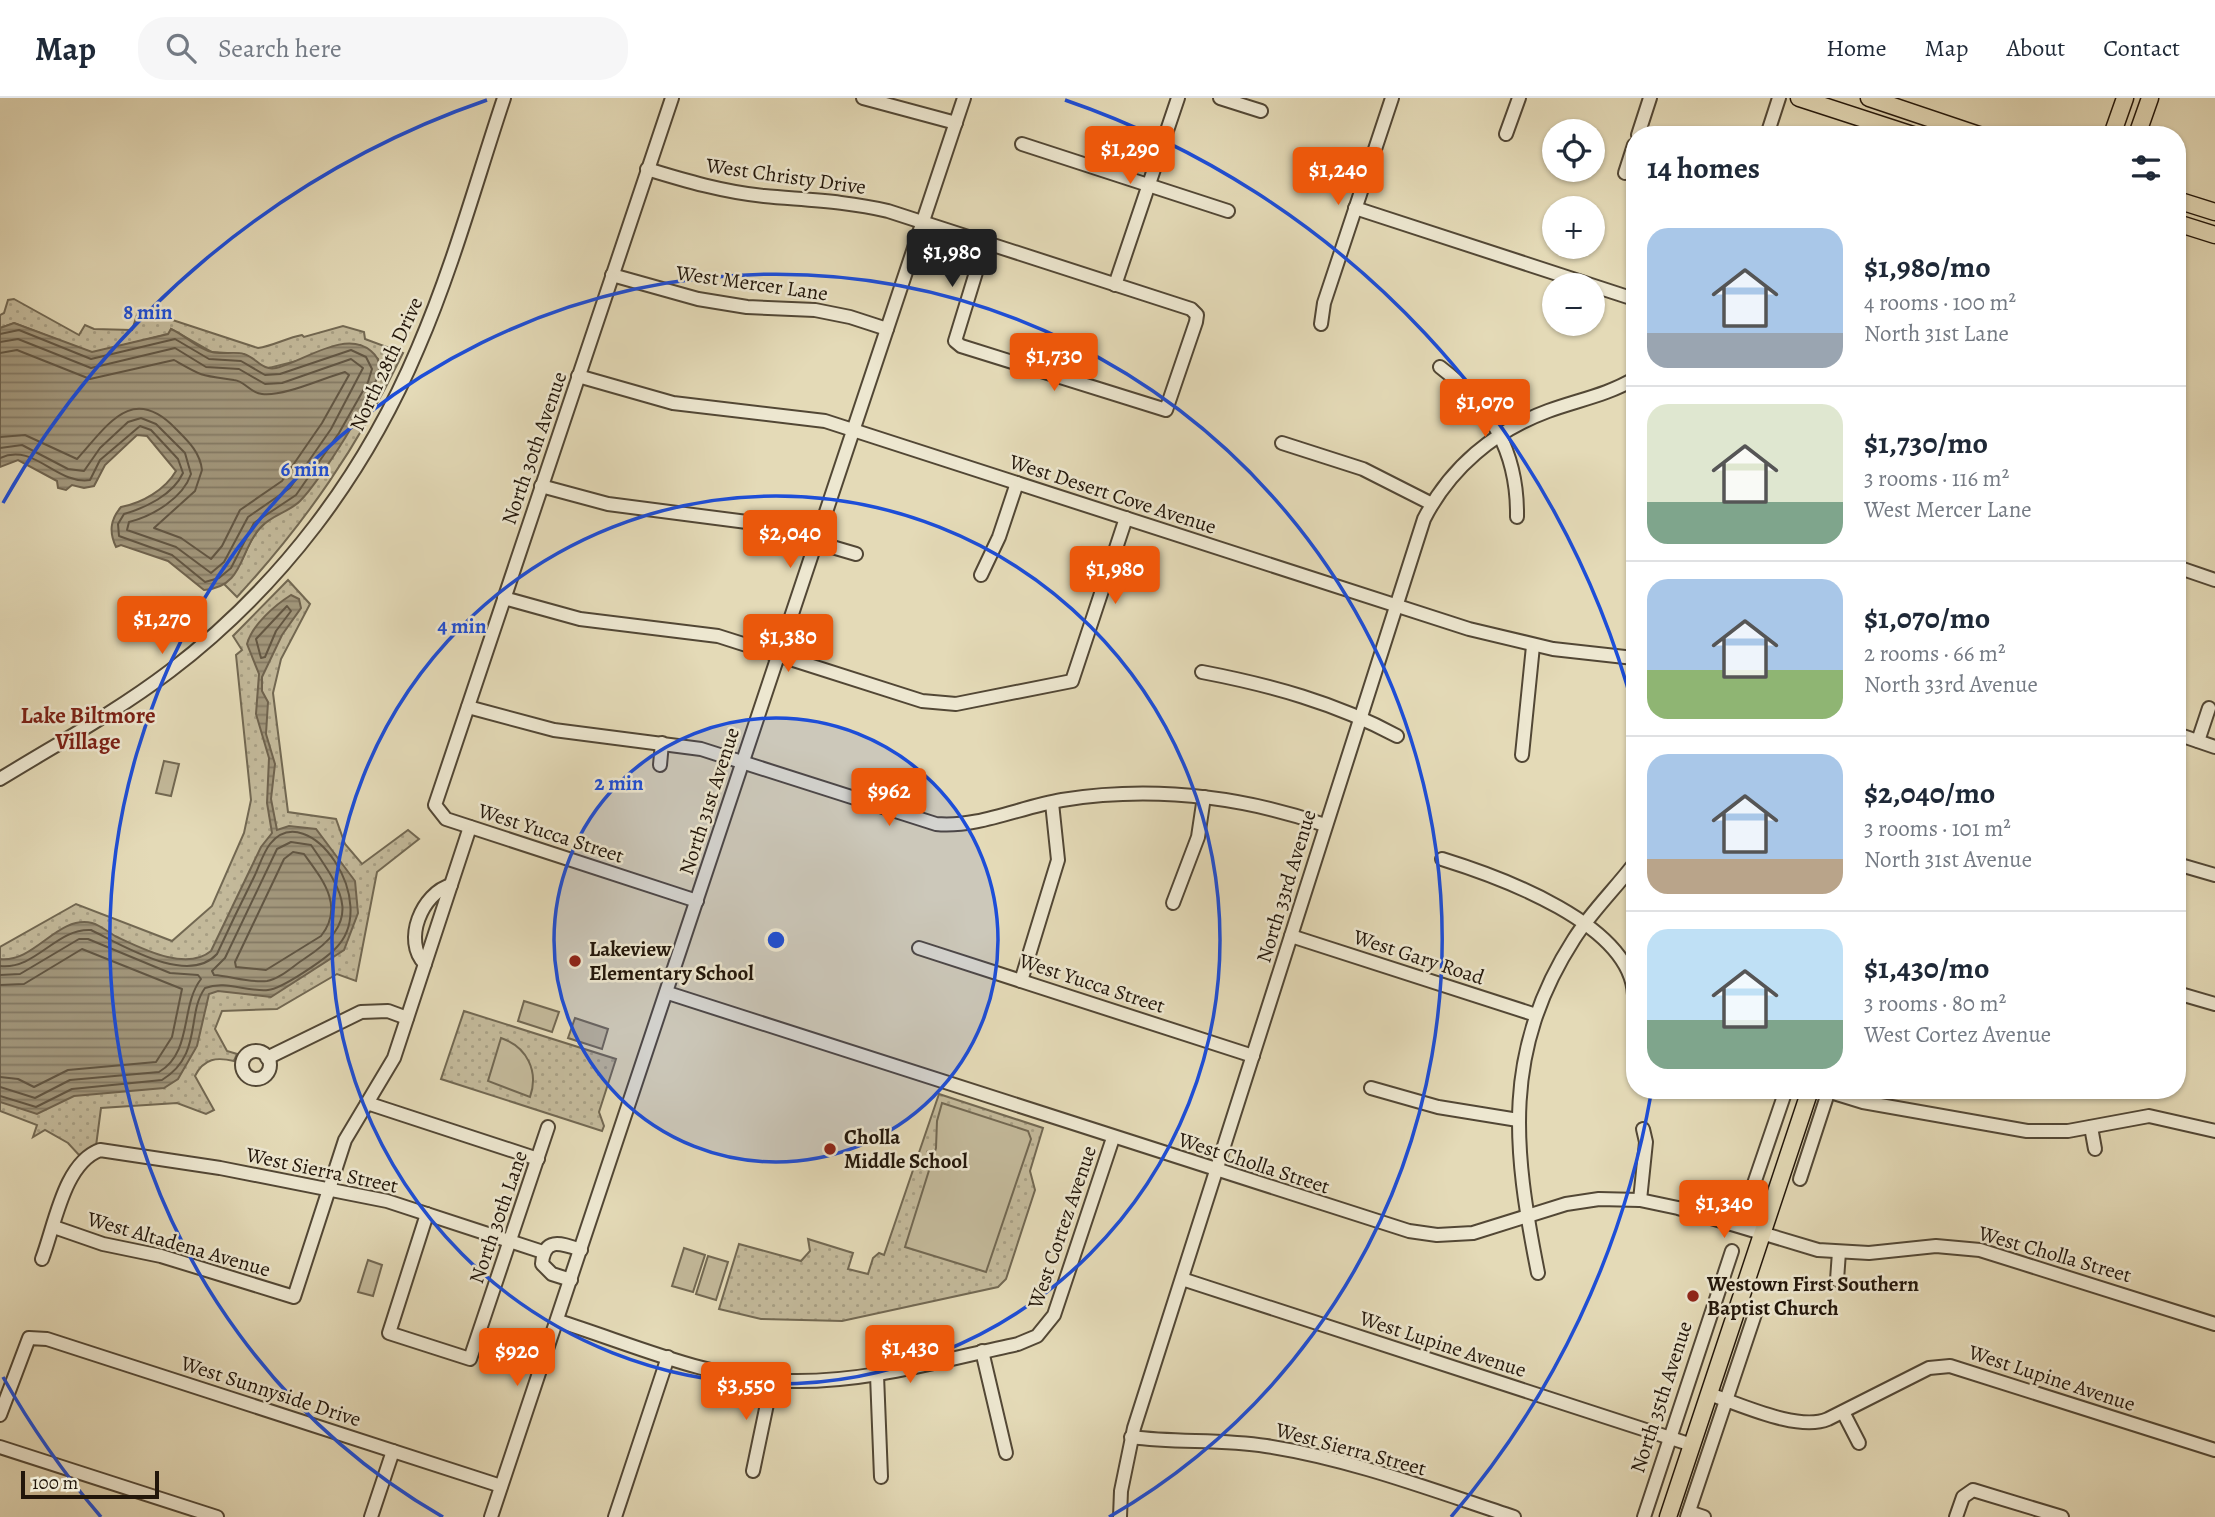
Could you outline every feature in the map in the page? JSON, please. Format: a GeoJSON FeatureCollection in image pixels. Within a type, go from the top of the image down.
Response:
{"type":"FeatureCollection","features":[{"type":"Feature","properties":{"kind":"main road"},"geometry":{"type":"LineString","coordinates":[[1799,98],[1885,126]]}},
{"type":"Feature","properties":{"kind":"main road"},"geometry":{"type":"LineString","coordinates":[[1869,98],[1952,126]]}},
{"type":"Feature","properties":{"kind":"main road"},"geometry":{"type":"LineString","coordinates":[[2115,126],[2125,98]]}},
{"type":"Feature","properties":{"kind":"main road"},"geometry":{"type":"LineString","coordinates":[[2140,126],[2150,98]]}},
{"type":"Feature","properties":{"kind":"main road"},"geometry":{"type":"LineString","coordinates":[[2186,203],[2215,212]]}},
{"type":"Feature","properties":{"kind":"main road"},"geometry":{"type":"LineString","coordinates":[[2186,226],[2215,235]]}},
{"type":"Feature","properties":{"kind":"main road","name":"North 35th Avenue"},"geometry":{"type":"LineString","coordinates":[[1668,1517],[1807,1099]]}},
{"type":"Feature","properties":{"kind":"street","name":"North 28th Drive"},"geometry":{"type":"LineString","coordinates":[[0,779],[119,708],[193,653],[261,592],[334,505],[388,411],[419,347],[448,272],[504,98]]}},
{"type":"Feature","properties":{"kind":"street","name":"North 30th Avenue"},"geometry":{"type":"LineString","coordinates":[[437,811],[436,800],[671,98]]}},
{"type":"Feature","properties":{"kind":"street"},"geometry":{"type":"LineString","coordinates":[[863,98],[956,123]]}},
{"type":"Feature","properties":{"kind":"street","name":"North 31st Avenue"},"geometry":{"type":"LineString","coordinates":[[491,1517],[668,993],[964,98]]}},
{"type":"Feature","properties":{"kind":"street"},"geometry":{"type":"LineString","coordinates":[[1115,285],[1178,98]]}},
{"type":"Feature","properties":{"kind":"street"},"geometry":{"type":"LineString","coordinates":[[1220,98],[1261,111]]}},
{"type":"Feature","properties":{"kind":"street"},"geometry":{"type":"LineString","coordinates":[[1321,324],[1324,303],[1392,98]]}},
{"type":"Feature","properties":{"kind":"street"},"geometry":{"type":"LineString","coordinates":[[1506,134],[1519,98]]}},
{"type":"Feature","properties":{"kind":"street"},"geometry":{"type":"LineString","coordinates":[[1641,126],[1650,98]]}},
{"type":"Feature","properties":{"kind":"street"},"geometry":{"type":"LineString","coordinates":[[1770,126],[1779,98]]}},
{"type":"Feature","properties":{"kind":"street"},"geometry":{"type":"LineString","coordinates":[[1022,144],[1228,211]]}},
{"type":"Feature","properties":{"kind":"street","name":"West Christy Drive"},"geometry":{"type":"LineString","coordinates":[[647,169],[718,188],[764,196],[843,201],[922,223],[985,243],[1115,285],[1191,309],[1197,315],[1166,410],[961,346],[955,341],[985,243]]}},
{"type":"Feature","properties":{"kind":"street"},"geometry":{"type":"LineString","coordinates":[[1355,208],[1626,296]]}},
{"type":"Feature","properties":{"kind":"street","name":"West Mercer Lane"},"geometry":{"type":"LineString","coordinates":[[612,275],[698,299],[747,307],[816,310],[887,329]]}},
{"type":"Feature","properties":{"kind":"street"},"geometry":{"type":"LineString","coordinates":[[1440,367],[1474,395],[1501,434],[1512,466],[1517,517]]}},
{"type":"Feature","properties":{"kind":"street","name":"West Desert Cove Avenue"},"geometry":{"type":"LineString","coordinates":[[578,376],[673,403],[808,417],[1469,629],[1533,646],[1626,657]]}},
{"type":"Feature","properties":{"kind":"street","name":"North 33rd Avenue"},"geometry":{"type":"LineString","coordinates":[[1120,1517],[1131,1437],[1418,534],[1432,504],[1460,467],[1501,434],[1529,418],[1590,400],[1626,383]]}},
{"type":"Feature","properties":{"kind":"street"},"geometry":{"type":"LineString","coordinates":[[1282,443],[1363,469],[1432,504]]}},
{"type":"Feature","properties":{"kind":"street"},"geometry":{"type":"LineString","coordinates":[[981,575],[999,537],[1017,483]]}},
{"type":"Feature","properties":{"kind":"street"},"geometry":{"type":"LineString","coordinates":[[541,486],[608,504],[747,522],[856,554]]}},
{"type":"Feature","properties":{"kind":"street"},"geometry":{"type":"LineString","coordinates":[[504,598],[580,619],[718,636],[938,704],[956,704],[1072,681],[1126,518]]}},
{"type":"Feature","properties":{"kind":"street"},"geometry":{"type":"LineString","coordinates":[[2186,571],[2215,580]]}},
{"type":"Feature","properties":{"kind":"street"},"geometry":{"type":"LineString","coordinates":[[1522,755],[1533,646]]}},
{"type":"Feature","properties":{"kind":"street"},"geometry":{"type":"LineString","coordinates":[[1202,672],[1278,689],[1359,716],[1397,736]]}},
{"type":"Feature","properties":{"kind":"street"},"geometry":{"type":"LineString","coordinates":[[468,707],[554,730],[701,750],[936,824],[961,824],[1052,803],[1141,794],[1204,797],[1279,810],[1325,825]]}},
{"type":"Feature","properties":{"kind":"street"},"geometry":{"type":"LineString","coordinates":[[2198,741],[2209,708]]}},
{"type":"Feature","properties":{"kind":"street"},"geometry":{"type":"LineString","coordinates":[[2186,737],[2215,747]]}},
{"type":"Feature","properties":{"kind":"street"},"geometry":{"type":"LineString","coordinates":[[660,765],[662,743]]}},
{"type":"Feature","properties":{"kind":"street"},"geometry":{"type":"LineString","coordinates":[[1173,903],[1198,837],[1204,797]]}},
{"type":"Feature","properties":{"kind":"street"},"geometry":{"type":"LineString","coordinates":[[1021,981],[1058,860],[1052,803]]}},
{"type":"Feature","properties":{"kind":"street","name":"West Yucca Street"},"geometry":{"type":"LineString","coordinates":[[437,811],[446,819],[697,901]]}},
{"type":"Feature","properties":{"kind":"street"},"geometry":{"type":"LineString","coordinates":[[330,1189],[345,1140],[390,1068],[470,827]]}},
{"type":"Feature","properties":{"kind":"street"},"geometry":{"type":"LineString","coordinates":[[1443,859],[1516,883],[1554,904],[1584,926],[1626,966]]}},
{"type":"Feature","properties":{"kind":"street"},"geometry":{"type":"LineString","coordinates":[[2186,867],[2215,875]]}},
{"type":"Feature","properties":{"kind":"street"},"geometry":{"type":"LineString","coordinates":[[1538,1273],[1518,1120],[1523,1064],[1536,1015],[1549,984],[1584,926],[1626,874]]}},
{"type":"Feature","properties":{"kind":"street"},"geometry":{"type":"LineString","coordinates":[[425,964],[418,957],[415,942],[421,912],[441,888],[451,886]]}},
{"type":"Feature","properties":{"kind":"street","name":"West Gary Road"},"geometry":{"type":"LineString","coordinates":[[1291,936],[1536,1015]]}},
{"type":"Feature","properties":{"kind":"street","name":"West Yucca Street"},"geometry":{"type":"LineString","coordinates":[[919,948],[1253,1056]]}},
{"type":"Feature","properties":{"kind":"street","name":"West Cholla Street"},"geometry":{"type":"LineString","coordinates":[[668,993],[1409,1231],[1437,1235],[1473,1233],[1586,1201],[1640,1200],[1678,1208],[1804,1248],[1839,1252],[1936,1246],[1980,1250],[2215,1324]]}},
{"type":"Feature","properties":{"kind":"street"},"geometry":{"type":"LineString","coordinates":[[2186,996],[2215,1004]]}},
{"type":"Feature","properties":{"kind":"street"},"geometry":{"type":"LineString","coordinates":[[267,1058],[361,1012],[388,1011],[407,1018]]}},
{"type":"Feature","properties":{"kind":"street"},"geometry":{"type":"LineString","coordinates":[[1371,1088],[1438,1107],[1518,1120]]}},
{"type":"Feature","properties":{"kind":"street"},"geometry":{"type":"LineString","coordinates":[[1746,1207],[1783,1099]]}},
{"type":"Feature","properties":{"kind":"street"},"geometry":{"type":"LineString","coordinates":[[1800,1179],[1825,1099]]}},
{"type":"Feature","properties":{"kind":"street"},"geometry":{"type":"LineString","coordinates":[[1853,1099],[2018,1130],[2051,1132],[2149,1116],[2215,1131]]}},
{"type":"Feature","properties":{"kind":"street"},"geometry":{"type":"LineString","coordinates":[[367,1103],[538,1159]]}},
{"type":"Feature","properties":{"kind":"street","name":"North 30th Lane"},"geometry":{"type":"LineString","coordinates":[[427,1214],[389,1333],[470,1359],[548,1127]]}},
{"type":"Feature","properties":{"kind":"street"},"geometry":{"type":"LineString","coordinates":[[2091,1127],[2095,1149]]}},
{"type":"Feature","properties":{"kind":"street"},"geometry":{"type":"LineString","coordinates":[[1640,1200],[1646,1142],[1643,1129]]}},
{"type":"Feature","properties":{"kind":"street","name":"West Cortez Avenue"},"geometry":{"type":"LineString","coordinates":[[558,1321],[729,1374],[772,1380],[825,1380],[877,1375],[1018,1344],[1037,1336],[1054,1315],[1113,1138]]}},
{"type":"Feature","properties":{"kind":"street","name":"West Sierra Street"},"geometry":{"type":"LineString","coordinates":[[54,1227],[77,1165],[89,1154],[114,1150],[387,1201],[543,1252],[548,1246],[555,1244],[581,1250]]}},
{"type":"Feature","properties":{"kind":"street","name":"West Altadena Avenue"},"geometry":{"type":"LineString","coordinates":[[54,1227],[103,1244],[174,1259],[294,1297],[330,1189]]}},
{"type":"Feature","properties":{"kind":"street"},"geometry":{"type":"LineString","coordinates":[[43,1259],[54,1227]]}},
{"type":"Feature","properties":{"kind":"street","name":"North 35th Avenue"},"geometry":{"type":"LineString","coordinates":[[1644,1517],[1732,1251]]}},
{"type":"Feature","properties":{"kind":"street"},"geometry":{"type":"LineString","coordinates":[[543,1252],[541,1264],[545,1269],[571,1280]]}},
{"type":"Feature","properties":{"kind":"street"},"geometry":{"type":"LineString","coordinates":[[1837,1280],[1839,1252]]}},
{"type":"Feature","properties":{"kind":"street","name":"West Lupine Avenue"},"geometry":{"type":"LineString","coordinates":[[1182,1279],[1692,1444]]}},
{"type":"Feature","properties":{"kind":"street"},"geometry":{"type":"LineString","coordinates":[[1704,1517],[1688,1515],[1755,1314]]}},
{"type":"Feature","properties":{"kind":"street","name":"West Sunnyside Drive"},"geometry":{"type":"LineString","coordinates":[[0,1415],[29,1338],[47,1339],[501,1486]]}},
{"type":"Feature","properties":{"kind":"street"},"geometry":{"type":"LineString","coordinates":[[982,1351],[1006,1452]]}},
{"type":"Feature","properties":{"kind":"street"},"geometry":{"type":"LineString","coordinates":[[615,1517],[667,1356]]}},
{"type":"Feature","properties":{"kind":"street","name":"West Lupine Avenue"},"geometry":{"type":"LineString","coordinates":[[1709,1394],[1804,1424],[1821,1422],[1928,1368],[1950,1366],[2215,1450]]}},
{"type":"Feature","properties":{"kind":"street"},"geometry":{"type":"LineString","coordinates":[[877,1375],[881,1478]]}},
{"type":"Feature","properties":{"kind":"street"},"geometry":{"type":"LineString","coordinates":[[753,1471],[772,1380]]}},
{"type":"Feature","properties":{"kind":"street"},"geometry":{"type":"LineString","coordinates":[[1843,1412],[1859,1443]]}},
{"type":"Feature","properties":{"kind":"street","name":"West Sierra Street"},"geometry":{"type":"LineString","coordinates":[[1131,1437],[1226,1441],[1292,1450],[1370,1470],[1514,1517]]}},
{"type":"Feature","properties":{"kind":"street"},"geometry":{"type":"LineString","coordinates":[[0,1447],[217,1517]]}},
{"type":"Feature","properties":{"kind":"street"},"geometry":{"type":"LineString","coordinates":[[371,1517],[393,1451]]}},
{"type":"Feature","properties":{"kind":"street"},"geometry":{"type":"LineString","coordinates":[[1956,1517],[1961,1501],[1969,1491],[1982,1492],[2062,1517]]}},
{"type":"Feature","properties":{"kind":"shaded area"},"geometry":{"type":"Polygon","coordinates":[[[14,299],[79,335],[85,325],[94,329],[132,330],[139,309],[258,348],[343,326],[364,332],[365,339],[403,353],[368,420],[329,481],[286,540],[237,597],[224,584],[237,569],[260,528],[299,499],[311,486],[375,385],[378,359],[360,345],[265,369],[242,354],[212,352],[171,329],[169,334],[92,353],[14,323],[0,328],[0,315],[4,313],[8,300],[14,299]]]}},
{"type":"Feature","properties":{"kind":"shaded area"},"geometry":{"type":"Polygon","coordinates":[[[288,580],[310,604],[281,659],[273,693],[288,812],[336,819],[345,844],[362,864],[408,830],[419,839],[377,872],[356,981],[337,974],[277,1009],[222,1011],[215,1029],[227,1051],[237,1054],[234,1061],[217,1059],[207,1062],[195,1076],[214,1110],[206,1114],[177,1103],[101,1108],[96,1146],[79,1155],[68,1143],[45,1130],[33,1137],[37,1125],[0,1111],[0,947],[76,904],[172,941],[212,906],[244,833],[251,800],[236,655],[242,650],[233,636],[288,580]]]}},
{"type":"Feature","properties":{"kind":"shaded area"},"geometry":{"type":"Polygon","coordinates":[[[164,761],[179,764],[171,796],[156,793],[164,761]]]}},
{"type":"Feature","properties":{"kind":"shaded area"},"geometry":{"type":"Polygon","coordinates":[[[524,1001],[559,1012],[552,1032],[518,1021],[524,1001]]]}},
{"type":"Feature","properties":{"kind":"shaded area"},"geometry":{"type":"Polygon","coordinates":[[[464,1011],[616,1059],[599,1112],[604,1126],[602,1131],[441,1079],[464,1011]]]}},
{"type":"Feature","properties":{"kind":"shaded area"},"geometry":{"type":"Polygon","coordinates":[[[575,1018],[608,1029],[602,1049],[568,1038],[575,1018]]]}},
{"type":"Feature","properties":{"kind":"shaded area"},"geometry":{"type":"Polygon","coordinates":[[[501,1038],[518,1047],[529,1061],[533,1078],[530,1097],[488,1081],[501,1038]]]}},
{"type":"Feature","properties":{"kind":"shaded area"},"geometry":{"type":"Polygon","coordinates":[[[939,1094],[1043,1128],[1030,1171],[1035,1190],[1006,1279],[998,1287],[842,1321],[761,1319],[719,1309],[739,1244],[801,1261],[810,1251],[808,1239],[853,1253],[848,1269],[868,1274],[873,1258],[879,1253],[884,1255],[939,1094]]]}},
{"type":"Feature","properties":{"kind":"shaded area"},"geometry":{"type":"Polygon","coordinates":[[[942,1103],[1028,1131],[1031,1139],[986,1272],[905,1247],[936,1148],[937,1121],[942,1103]]]}},
{"type":"Feature","properties":{"kind":"shaded area"},"geometry":{"type":"Polygon","coordinates":[[[684,1248],[705,1255],[693,1292],[672,1286],[684,1248]]]}},
{"type":"Feature","properties":{"kind":"shaded area"},"geometry":{"type":"Polygon","coordinates":[[[708,1256],[728,1262],[716,1300],[696,1294],[708,1256]]]}},
{"type":"Feature","properties":{"kind":"shaded area"},"geometry":{"type":"Polygon","coordinates":[[[368,1260],[382,1265],[373,1296],[358,1292],[368,1260]]]}},
{"type":"Feature","properties":{"kind":"water"},"geometry":{"type":"Polygon","coordinates":[[[14,323],[92,352],[168,334],[171,329],[207,350],[244,354],[271,368],[287,365],[337,345],[361,345],[378,359],[379,369],[376,381],[358,416],[308,491],[296,505],[261,527],[240,566],[227,582],[204,590],[168,561],[121,545],[116,547],[114,542],[113,521],[121,507],[152,495],[166,484],[176,471],[147,436],[137,435],[105,465],[94,486],[84,488],[72,485],[66,490],[58,488],[57,481],[18,460],[0,467],[0,328],[14,323]]]}},
{"type":"Feature","properties":{"kind":"water"},"geometry":{"type":"Polygon","coordinates":[[[291,595],[299,599],[301,608],[282,635],[262,677],[262,691],[268,702],[266,734],[275,764],[271,799],[277,830],[289,826],[316,829],[355,881],[358,913],[344,950],[271,997],[218,991],[209,994],[197,1046],[178,1079],[164,1088],[74,1096],[37,1114],[0,1102],[0,959],[24,954],[57,932],[79,922],[95,924],[150,952],[176,959],[201,957],[211,951],[261,847],[272,833],[267,803],[269,758],[256,714],[259,674],[247,644],[265,616],[291,595]]]}},
{"type":"Feature","properties":{"kind":"place","name":"Lakeview Elementary School"},"geometry":{"type":"Point","coordinates":[575,961]}},
{"type":"Feature","properties":{"kind":"place","name":"Cholla Middle School"},"geometry":{"type":"Point","coordinates":[830,1149]}},
{"type":"Feature","properties":{"kind":"place","name":"Westown First Southern Baptist Church"},"geometry":{"type":"Point","coordinates":[1693,1296]}},
{"type":"Feature","properties":{"kind":"district","name":"Lake Biltmore Village"},"geometry":{"type":"Point","coordinates":[88,728]}}]}
